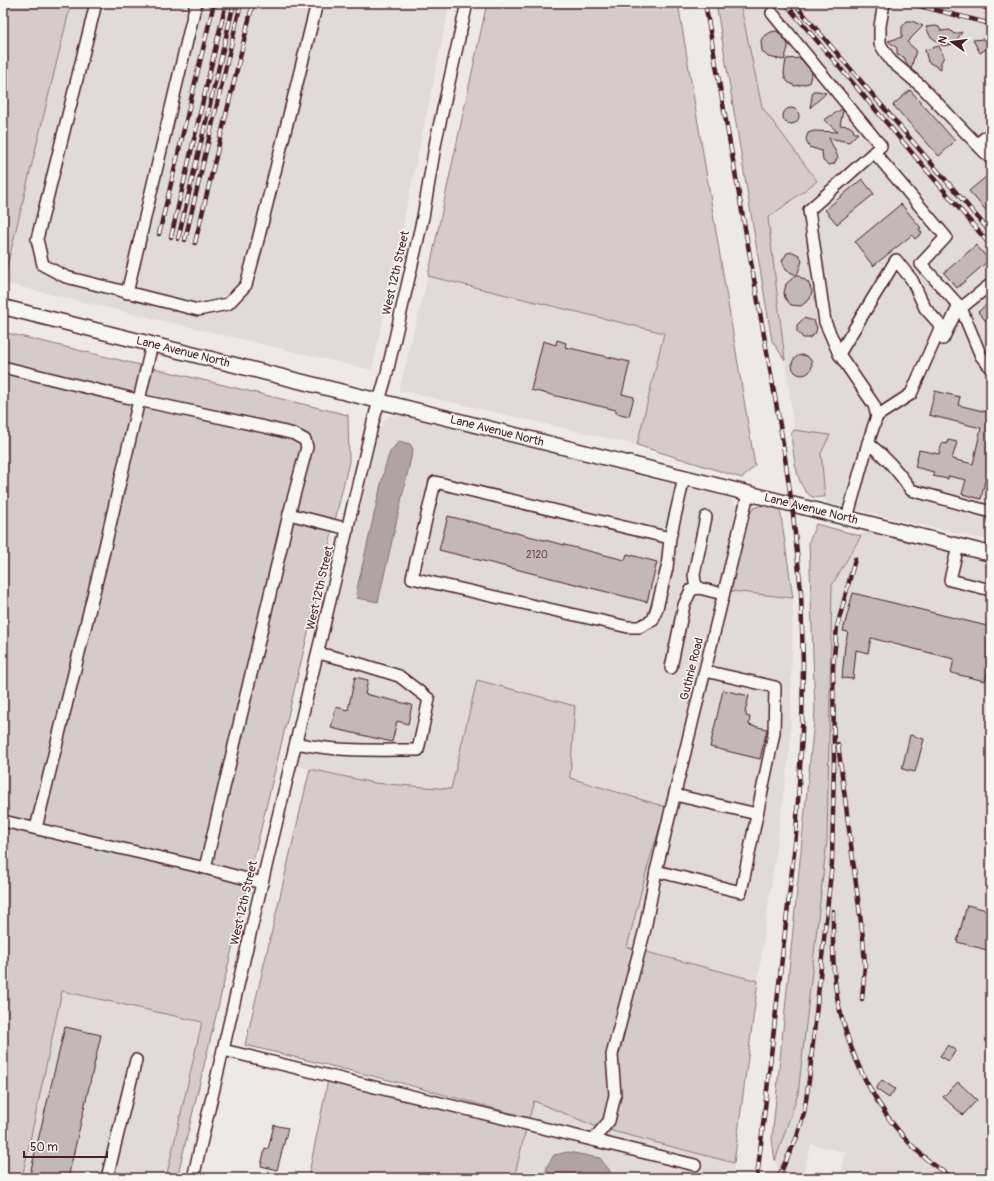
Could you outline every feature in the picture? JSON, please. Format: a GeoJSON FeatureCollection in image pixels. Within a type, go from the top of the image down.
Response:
{"type":"FeatureCollection","features":[{"type":"Feature","properties":{"kind":"main road","name":"Lane Avenue North"},"geometry":{"type":"LineString","coordinates":[[3,307],[991,554]]}},
{"type":"Feature","properties":{"kind":"street"},"geometry":{"type":"LineString","coordinates":[[96,3],[37,239],[43,265],[66,277],[198,310],[228,304],[246,285],[317,3]]}},
{"type":"Feature","properties":{"kind":"street"},"geometry":{"type":"LineString","coordinates":[[127,293],[196,3]]}},
{"type":"Feature","properties":{"kind":"street","name":"West 12th Street"},"geometry":{"type":"LineString","coordinates":[[193,1178],[262,883],[423,217],[436,140],[467,3]]}},
{"type":"Feature","properties":{"kind":"street"},"geometry":{"type":"LineString","coordinates":[[884,3],[880,26],[880,44],[891,61],[921,86],[991,159]]}},
{"type":"Feature","properties":{"kind":"street"},"geometry":{"type":"LineString","coordinates":[[986,3],[991,4]]}},
{"type":"Feature","properties":{"kind":"street"},"geometry":{"type":"LineString","coordinates":[[772,13],[881,146],[809,210],[825,322],[840,354],[874,405],[878,416]]}},
{"type":"Feature","properties":{"kind":"street"},"geometry":{"type":"LineString","coordinates":[[977,144],[991,133]]}},
{"type":"Feature","properties":{"kind":"street"},"geometry":{"type":"LineString","coordinates":[[874,152],[946,237],[921,264],[960,307],[981,356],[991,368]]}},
{"type":"Feature","properties":{"kind":"street"},"geometry":{"type":"LineString","coordinates":[[840,354],[896,260],[912,280],[925,308],[941,326],[911,394]]}},
{"type":"Feature","properties":{"kind":"street"},"geometry":{"type":"LineString","coordinates":[[847,518],[868,442],[878,416],[911,394],[920,392],[960,307],[991,284]]}},
{"type":"Feature","properties":{"kind":"street"},"geometry":{"type":"LineString","coordinates":[[36,828],[104,551],[152,344]]}},
{"type":"Feature","properties":{"kind":"street"},"geometry":{"type":"LineString","coordinates":[[3,367],[138,400],[294,434],[305,440],[307,447],[205,868]]}},
{"type":"Feature","properties":{"kind":"street"},"geometry":{"type":"LineString","coordinates":[[868,442],[880,452],[902,477],[911,490],[991,512]]}},
{"type":"Feature","properties":{"kind":"street"},"geometry":{"type":"LineString","coordinates":[[670,538],[435,482],[412,578],[628,627],[639,627],[653,620],[657,608],[667,568],[670,538],[684,478]]}},
{"type":"Feature","properties":{"kind":"street","name":"Guthrie Road"},"geometry":{"type":"LineString","coordinates":[[593,1140],[609,1121],[615,1095],[612,1055],[645,929],[656,871],[748,494]]}},
{"type":"Feature","properties":{"kind":"street"},"geometry":{"type":"LineString","coordinates":[[290,514],[348,529]]}},
{"type":"Feature","properties":{"kind":"street"},"geometry":{"type":"LineString","coordinates":[[698,588],[695,583],[694,574],[706,517]]}},
{"type":"Feature","properties":{"kind":"street"},"geometry":{"type":"LineString","coordinates":[[958,546],[950,580],[991,590]]}},
{"type":"Feature","properties":{"kind":"street"},"geometry":{"type":"LineString","coordinates":[[671,668],[684,605],[691,590],[698,588],[723,594]]}},
{"type":"Feature","properties":{"kind":"street"},"geometry":{"type":"LineString","coordinates":[[296,743],[309,746],[355,750],[418,750],[429,699],[399,676],[318,653]]}},
{"type":"Feature","properties":{"kind":"street"},"geometry":{"type":"LineString","coordinates":[[656,871],[741,892],[774,733],[775,687],[704,671]]}},
{"type":"Feature","properties":{"kind":"street"},"geometry":{"type":"LineString","coordinates":[[674,795],[757,814]]}},
{"type":"Feature","properties":{"kind":"street"},"geometry":{"type":"LineString","coordinates":[[3,821],[205,868],[262,883]]}},
{"type":"Feature","properties":{"kind":"street"},"geometry":{"type":"LineString","coordinates":[[223,1050],[695,1165]]}},
{"type":"Feature","properties":{"kind":"street"},"geometry":{"type":"LineString","coordinates":[[107,1178],[136,1060]]}},
{"type":"Feature","properties":{"kind":"shaded area"},"geometry":{"type":"Polygon","coordinates":[[[3,3],[71,3],[3,283],[3,3]]]}},
{"type":"Feature","properties":{"kind":"shaded area"},"geometry":{"type":"Polygon","coordinates":[[[71,3],[450,3],[372,370],[3,283],[71,3]]]}},
{"type":"Feature","properties":{"kind":"shaded area"},"geometry":{"type":"Polygon","coordinates":[[[487,3],[678,3],[755,466],[742,478],[637,445],[664,333],[428,276],[487,3]]]}},
{"type":"Feature","properties":{"kind":"shaded area"},"geometry":{"type":"Polygon","coordinates":[[[716,3],[740,3],[762,107],[817,181],[768,218],[785,360],[772,341],[716,3]]]}},
{"type":"Feature","properties":{"kind":"shaded area"},"geometry":{"type":"Polygon","coordinates":[[[740,3],[991,3],[991,541],[826,503],[821,453],[829,435],[794,430],[768,218],[817,181],[762,107],[740,3]]]}},
{"type":"Feature","properties":{"kind":"shaded area"},"geometry":{"type":"Polygon","coordinates":[[[428,276],[664,333],[637,445],[399,390],[428,276]]]}},
{"type":"Feature","properties":{"kind":"shaded area"},"geometry":{"type":"Polygon","coordinates":[[[3,332],[348,415],[349,462],[177,1178],[166,1178],[202,1022],[62,991],[22,1178],[3,1178],[3,332]]]}},
{"type":"Feature","properties":{"kind":"shaded area"},"geometry":{"type":"Polygon","coordinates":[[[400,415],[732,499],[738,509],[666,807],[570,778],[477,680],[451,789],[374,783],[297,766],[379,431],[384,421],[390,416],[400,415]]]}},
{"type":"Feature","properties":{"kind":"shaded area"},"geometry":{"type":"Polygon","coordinates":[[[794,430],[830,435],[821,453],[825,497],[813,497],[807,493],[799,479],[794,459],[791,434],[794,430]]]}},
{"type":"Feature","properties":{"kind":"shaded area"},"geometry":{"type":"Polygon","coordinates":[[[399,441],[410,444],[413,449],[378,602],[357,598],[356,593],[385,467],[390,452],[399,441]]]}},
{"type":"Feature","properties":{"kind":"shaded area"},"geometry":{"type":"Polygon","coordinates":[[[763,505],[780,509],[793,598],[731,591],[747,517],[754,508],[763,505]]]}},
{"type":"Feature","properties":{"kind":"shaded area"},"geometry":{"type":"Polygon","coordinates":[[[816,524],[861,536],[832,585],[827,840],[798,1094],[775,1161],[772,1139],[815,711],[809,542],[816,524]]]}},
{"type":"Feature","properties":{"kind":"shaded area"},"geometry":{"type":"Polygon","coordinates":[[[864,531],[991,561],[991,1178],[840,1178],[846,1152],[811,1144],[802,1177],[782,1178],[775,1161],[798,1094],[827,840],[832,585],[864,531]]]}},
{"type":"Feature","properties":{"kind":"shaded area"},"geometry":{"type":"Polygon","coordinates":[[[731,591],[793,598],[790,747],[758,981],[627,947],[648,865],[664,859],[731,591]]]}},
{"type":"Feature","properties":{"kind":"shaded area"},"geometry":{"type":"Polygon","coordinates":[[[477,680],[575,706],[570,778],[666,807],[648,865],[627,947],[758,981],[734,1163],[597,1127],[534,1101],[529,1118],[401,1083],[245,1045],[310,769],[374,783],[451,789],[477,680]]]}},
{"type":"Feature","properties":{"kind":"shaded area"},"geometry":{"type":"Polygon","coordinates":[[[62,990],[202,1022],[166,1178],[22,1178],[62,990]]]}},
{"type":"Feature","properties":{"kind":"shaded area"},"geometry":{"type":"Polygon","coordinates":[[[328,1080],[526,1129],[514,1178],[308,1178],[328,1080]]]}},
{"type":"Feature","properties":{"kind":"shaded area"},"geometry":{"type":"Polygon","coordinates":[[[534,1100],[597,1127],[734,1163],[733,1178],[609,1178],[610,1171],[547,1166],[545,1178],[514,1178],[534,1100]]]}},
{"type":"Feature","properties":{"kind":"shaded area"},"geometry":{"type":"Polygon","coordinates":[[[568,1152],[600,1158],[610,1171],[609,1178],[545,1178],[547,1166],[554,1155],[568,1152]]]}},
{"type":"Feature","properties":{"kind":"building"},"geometry":{"type":"Polygon","coordinates":[[[907,21],[912,21],[923,26],[907,42],[916,50],[911,69],[904,57],[897,55],[897,48],[888,41],[902,37],[902,27],[907,21]]]}},
{"type":"Feature","properties":{"kind":"building"},"geometry":{"type":"Polygon","coordinates":[[[926,27],[939,27],[941,31],[950,30],[954,34],[962,32],[954,44],[943,46],[930,36],[926,27]]]}},
{"type":"Feature","properties":{"kind":"building"},"geometry":{"type":"Polygon","coordinates":[[[776,31],[788,44],[784,60],[768,57],[762,51],[761,41],[763,37],[776,31]]]}},
{"type":"Feature","properties":{"kind":"building"},"geometry":{"type":"Polygon","coordinates":[[[983,39],[988,42],[988,46],[980,53],[973,40],[983,39]]]}},
{"type":"Feature","properties":{"kind":"building"},"geometry":{"type":"Polygon","coordinates":[[[939,46],[944,57],[941,62],[941,69],[928,62],[925,50],[939,46]]]}},
{"type":"Feature","properties":{"kind":"building"},"geometry":{"type":"Polygon","coordinates":[[[800,58],[812,72],[809,83],[795,86],[788,82],[785,78],[784,73],[786,59],[800,58]]]}},
{"type":"Feature","properties":{"kind":"building"},"geometry":{"type":"Polygon","coordinates":[[[910,90],[955,141],[939,156],[893,105],[910,90]]]}},
{"type":"Feature","properties":{"kind":"building"},"geometry":{"type":"Polygon","coordinates":[[[813,91],[826,93],[810,108],[813,91]]]}},
{"type":"Feature","properties":{"kind":"building"},"geometry":{"type":"Polygon","coordinates":[[[791,108],[797,110],[799,116],[797,122],[791,124],[785,122],[783,116],[785,110],[791,108]]]}},
{"type":"Feature","properties":{"kind":"building"},"geometry":{"type":"Polygon","coordinates":[[[842,109],[843,111],[840,125],[849,126],[853,129],[854,133],[858,133],[849,142],[829,138],[838,157],[834,164],[829,165],[823,161],[822,151],[809,147],[806,139],[808,133],[814,131],[838,132],[824,120],[842,109]]]}},
{"type":"Feature","properties":{"kind":"building"},"geometry":{"type":"Polygon","coordinates":[[[987,176],[991,181],[991,216],[969,191],[987,176]]]}},
{"type":"Feature","properties":{"kind":"building"},"geometry":{"type":"Polygon","coordinates":[[[862,179],[874,194],[837,224],[825,210],[862,179]]]}},
{"type":"Feature","properties":{"kind":"building"},"geometry":{"type":"Polygon","coordinates":[[[901,204],[921,228],[919,229],[922,233],[915,239],[912,235],[873,266],[855,242],[901,204]]]}},
{"type":"Feature","properties":{"kind":"building"},"geometry":{"type":"Polygon","coordinates":[[[976,245],[989,260],[957,288],[944,273],[976,245]]]}},
{"type":"Feature","properties":{"kind":"building"},"geometry":{"type":"Polygon","coordinates":[[[793,252],[799,255],[802,261],[797,275],[808,282],[812,291],[810,299],[801,306],[791,305],[785,298],[784,293],[786,284],[796,275],[786,270],[782,261],[787,253],[793,252]]]}},
{"type":"Feature","properties":{"kind":"building"},"geometry":{"type":"Polygon","coordinates":[[[991,301],[991,327],[978,312],[991,301]]]}},
{"type":"Feature","properties":{"kind":"building"},"geometry":{"type":"Polygon","coordinates":[[[804,318],[814,321],[817,328],[815,334],[809,338],[803,338],[797,331],[797,325],[804,318]]]}},
{"type":"Feature","properties":{"kind":"building"},"geometry":{"type":"Polygon","coordinates":[[[557,340],[566,343],[565,347],[630,362],[622,394],[634,397],[629,416],[616,413],[616,410],[531,390],[543,341],[556,345],[557,340]]]}},
{"type":"Feature","properties":{"kind":"building"},"geometry":{"type":"Polygon","coordinates":[[[802,355],[809,358],[812,365],[809,372],[802,375],[795,372],[792,365],[795,358],[802,355]]]}},
{"type":"Feature","properties":{"kind":"building"},"geometry":{"type":"Polygon","coordinates":[[[935,391],[960,397],[958,405],[991,413],[991,481],[985,480],[981,499],[962,494],[966,480],[948,476],[948,479],[933,476],[934,472],[915,467],[919,450],[939,454],[942,443],[947,444],[948,440],[957,442],[952,459],[973,464],[981,428],[929,415],[935,391]]]}},
{"type":"Feature","properties":{"kind":"building"},"geometry":{"type":"Polygon","coordinates":[[[448,516],[625,560],[627,554],[657,562],[647,602],[439,550],[448,516]]]}},
{"type":"Feature","properties":{"kind":"building"},"geometry":{"type":"Polygon","coordinates":[[[853,593],[991,627],[991,658],[985,681],[951,673],[954,659],[871,638],[868,653],[856,650],[853,679],[842,678],[845,645],[848,632],[843,631],[853,593]]]}},
{"type":"Feature","properties":{"kind":"building"},"geometry":{"type":"Polygon","coordinates":[[[355,677],[368,680],[365,694],[412,705],[408,724],[397,721],[392,742],[331,728],[336,707],[348,710],[355,677]]]}},
{"type":"Feature","properties":{"kind":"building"},"geometry":{"type":"Polygon","coordinates":[[[723,690],[749,696],[745,712],[746,716],[750,717],[749,725],[767,729],[760,759],[710,747],[723,690]]]}},
{"type":"Feature","properties":{"kind":"building"},"geometry":{"type":"Polygon","coordinates":[[[910,735],[924,739],[915,772],[902,769],[910,735]]]}},
{"type":"Feature","properties":{"kind":"building"},"geometry":{"type":"Polygon","coordinates":[[[967,905],[991,911],[991,951],[957,942],[967,905]]]}},
{"type":"Feature","properties":{"kind":"building"},"geometry":{"type":"Polygon","coordinates":[[[65,1027],[101,1035],[68,1178],[29,1178],[65,1027]]]}},
{"type":"Feature","properties":{"kind":"building"},"geometry":{"type":"Polygon","coordinates":[[[948,1045],[956,1050],[949,1061],[940,1056],[948,1045]]]}},
{"type":"Feature","properties":{"kind":"building"},"geometry":{"type":"Polygon","coordinates":[[[882,1080],[895,1089],[889,1098],[876,1089],[882,1080]]]}},
{"type":"Feature","properties":{"kind":"building"},"geometry":{"type":"Polygon","coordinates":[[[958,1082],[977,1100],[963,1115],[943,1097],[958,1082]]]}},
{"type":"Feature","properties":{"kind":"building"},"geometry":{"type":"Polygon","coordinates":[[[274,1125],[288,1128],[277,1170],[261,1166],[265,1148],[268,1149],[274,1125]]]}},
{"type":"Feature","properties":{"kind":"railway"},"geometry":{"type":"LineString","coordinates":[[159,234],[214,3]]}},
{"type":"Feature","properties":{"kind":"railway"},"geometry":{"type":"LineString","coordinates":[[171,237],[226,3]]}},
{"type":"Feature","properties":{"kind":"railway"},"geometry":{"type":"LineString","coordinates":[[178,239],[234,3]]}},
{"type":"Feature","properties":{"kind":"railway"},"geometry":{"type":"LineString","coordinates":[[185,240],[241,3]]}},
{"type":"Feature","properties":{"kind":"railway"},"geometry":{"type":"LineString","coordinates":[[195,243],[253,3]]}},
{"type":"Feature","properties":{"kind":"railway"},"geometry":{"type":"LineString","coordinates":[[705,3],[781,431],[792,505],[801,591],[803,664],[802,733],[796,835],[757,1178]]}},
{"type":"Feature","properties":{"kind":"railway"},"geometry":{"type":"LineString","coordinates":[[785,3],[991,246]]}},
{"type":"Feature","properties":{"kind":"railway"},"geometry":{"type":"LineString","coordinates":[[794,3],[991,233]]}},
{"type":"Feature","properties":{"kind":"railway"},"geometry":{"type":"LineString","coordinates":[[908,3],[991,24]]}},
{"type":"Feature","properties":{"kind":"railway"},"geometry":{"type":"LineString","coordinates":[[778,1178],[797,1137],[804,1113],[809,1080],[832,863],[834,760],[833,666],[837,627],[855,559]]}},
{"type":"Feature","properties":{"kind":"railway"},"geometry":{"type":"LineString","coordinates":[[838,744],[863,938],[865,965],[862,999]]}},
{"type":"Feature","properties":{"kind":"railway"},"geometry":{"type":"LineString","coordinates":[[833,911],[834,968],[838,1002],[845,1028],[865,1078],[878,1102],[893,1124],[911,1145],[931,1163],[953,1178]]}}]}
